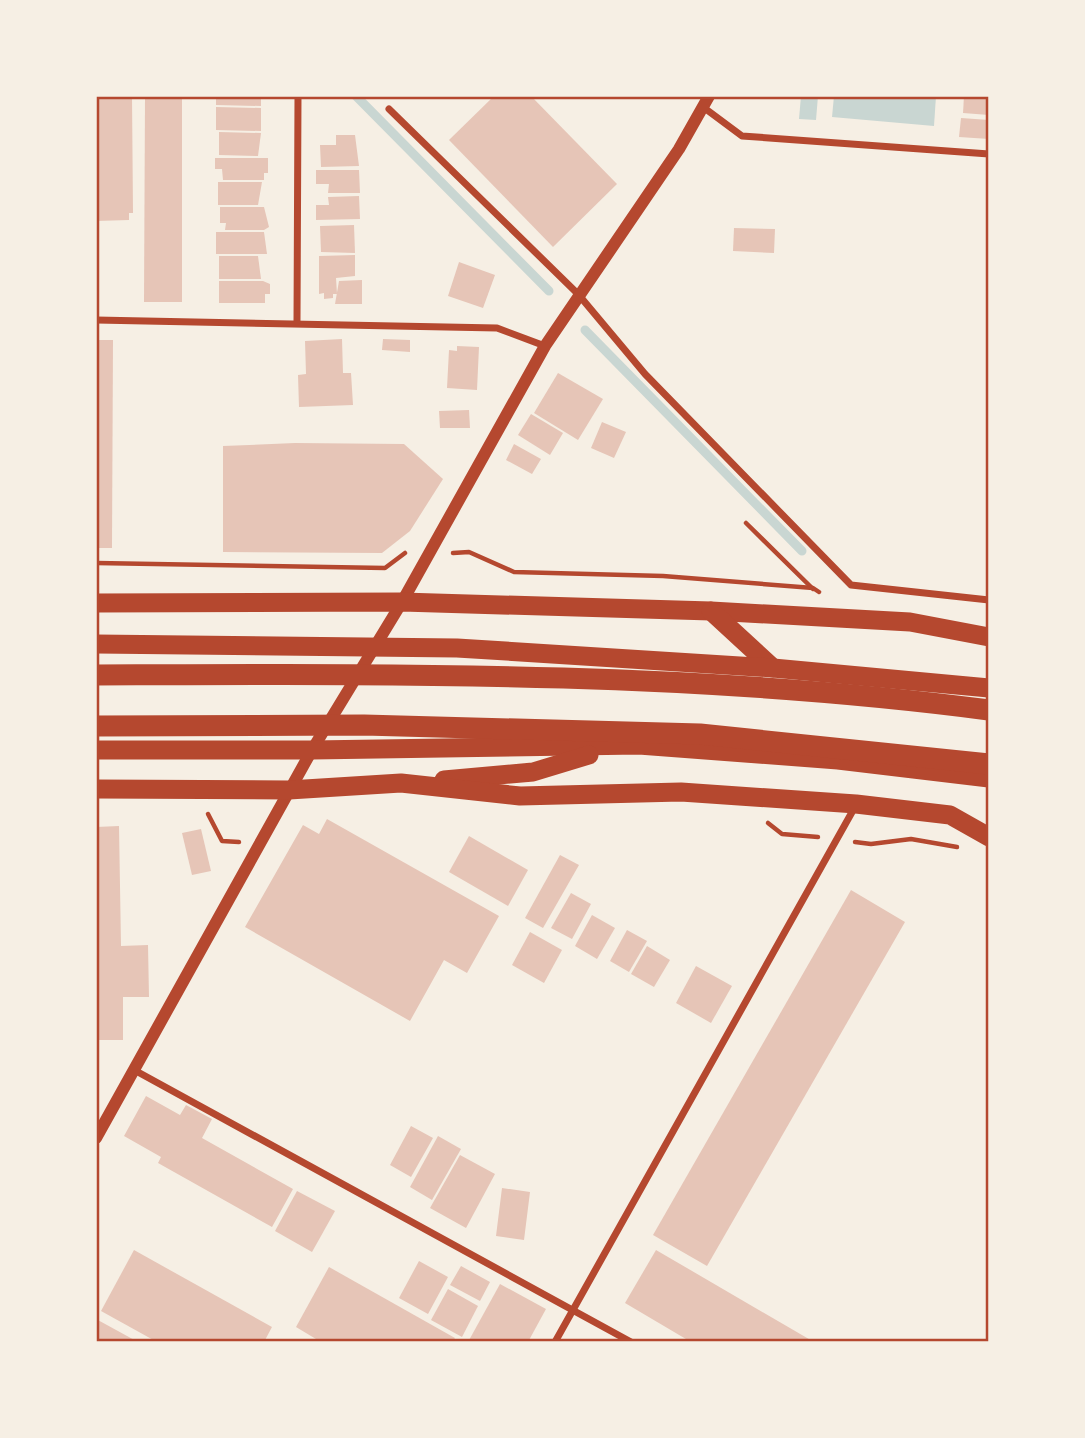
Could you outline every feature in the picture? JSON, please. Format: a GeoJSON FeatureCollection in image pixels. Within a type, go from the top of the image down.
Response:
{"type":"FeatureCollection","features":[{"type":"Feature","properties":{"kind":"highway"},"geometry":{"type":"LineString","coordinates":[[96,603],[402,602],[711,611],[910,622],[989,637]]}},
{"type":"Feature","properties":{"kind":"highway"},"geometry":{"type":"LineString","coordinates":[[711,611],[774,668]]}},
{"type":"Feature","properties":{"kind":"highway"},"geometry":{"type":"LineString","coordinates":[[96,644],[457,648],[774,668],[989,688]]}},
{"type":"Feature","properties":{"kind":"highway"},"geometry":{"type":"LineString","coordinates":[[96,675],[373,674],[732,684],[884,696],[989,710]]}},
{"type":"Feature","properties":{"kind":"highway"},"geometry":{"type":"LineString","coordinates":[[96,726],[364,726],[700,733],[989,764]]}},
{"type":"Feature","properties":{"kind":"highway"},"geometry":{"type":"LineString","coordinates":[[96,789],[289,790],[401,783],[533,772],[568,759],[639,745]]}},
{"type":"Feature","properties":{"kind":"highway"},"geometry":{"type":"LineString","coordinates":[[96,750],[639,745],[838,760],[989,778]]}},
{"type":"Feature","properties":{"kind":"highway"},"geometry":{"type":"LineString","coordinates":[[401,783],[520,796],[681,793],[856,804],[989,821]]}},
{"type":"Feature","properties":{"kind":"highway"},"geometry":{"type":"LineString","coordinates":[[950,815],[989,837]]}},
{"type":"Feature","properties":{"kind":"street"},"geometry":{"type":"LineString","coordinates":[[297,321],[298,96]]}},
{"type":"Feature","properties":{"kind":"street"},"geometry":{"type":"LineString","coordinates":[[96,1138],[136,1071],[289,790],[402,602],[545,346],[679,149],[706,102],[742,136],[989,154]]}},
{"type":"Feature","properties":{"kind":"street"},"geometry":{"type":"LineString","coordinates":[[390,109],[578,295],[645,374],[851,585],[989,600]]}},
{"type":"Feature","properties":{"kind":"street"},"geometry":{"type":"LineString","coordinates":[[96,320],[297,321],[497,328],[545,346]]}},
{"type":"Feature","properties":{"kind":"street"},"geometry":{"type":"LineString","coordinates":[[555,1342],[856,804]]}},
{"type":"Feature","properties":{"kind":"street"},"geometry":{"type":"LineString","coordinates":[[136,1071],[631,1342]]}},
{"type":"Feature","properties":{"kind":"path"},"geometry":{"type":"LineString","coordinates":[[746,523],[813,588],[823,594]]}},
{"type":"Feature","properties":{"kind":"path"},"geometry":{"type":"LineString","coordinates":[[96,563],[385,568],[405,553],[469,552],[514,572],[663,576],[813,588]]}},
{"type":"Feature","properties":{"kind":"path"},"geometry":{"type":"LineString","coordinates":[[812,617],[813,588]]}},
{"type":"Feature","properties":{"kind":"path"},"geometry":{"type":"LineString","coordinates":[[207,811],[222,841],[260,844]]}},
{"type":"Feature","properties":{"kind":"path"},"geometry":{"type":"LineString","coordinates":[[762,818],[782,834],[871,844],[911,839],[963,848]]}},
{"type":"Feature","properties":{"kind":"shaded area"},"geometry":{"type":"Polygon","coordinates":[[[801,96],[818,96],[816,120],[799,119],[801,96]]]}},
{"type":"Feature","properties":{"kind":"shaded area"},"geometry":{"type":"Polygon","coordinates":[[[834,96],[936,96],[934,126],[832,117],[834,96]]]}},
{"type":"Feature","properties":{"kind":"building"},"geometry":{"type":"Polygon","coordinates":[[[96,96],[132,96],[133,213],[129,213],[129,220],[96,221],[96,96]]]}},
{"type":"Feature","properties":{"kind":"building"},"geometry":{"type":"Polygon","coordinates":[[[145,96],[182,96],[182,302],[144,302],[145,96]]]}},
{"type":"Feature","properties":{"kind":"building"},"geometry":{"type":"Polygon","coordinates":[[[216,96],[261,96],[261,106],[216,105],[216,96]]]}},
{"type":"Feature","properties":{"kind":"building"},"geometry":{"type":"Polygon","coordinates":[[[494,96],[531,96],[617,184],[553,247],[449,140],[494,96]]]}},
{"type":"Feature","properties":{"kind":"building"},"geometry":{"type":"Polygon","coordinates":[[[964,96],[989,96],[989,115],[963,113],[964,96]]]}},
{"type":"Feature","properties":{"kind":"building"},"geometry":{"type":"Polygon","coordinates":[[[216,107],[261,108],[261,131],[216,130],[216,107]]]}},
{"type":"Feature","properties":{"kind":"building"},"geometry":{"type":"Polygon","coordinates":[[[961,118],[989,120],[989,139],[959,137],[961,118]]]}},
{"type":"Feature","properties":{"kind":"building"},"geometry":{"type":"Polygon","coordinates":[[[219,132],[261,133],[258,156],[219,155],[219,132]]]}},
{"type":"Feature","properties":{"kind":"building"},"geometry":{"type":"Polygon","coordinates":[[[336,135],[355,135],[359,166],[321,167],[320,145],[336,145],[336,135]]]}},
{"type":"Feature","properties":{"kind":"building"},"geometry":{"type":"Polygon","coordinates":[[[215,158],[268,158],[268,173],[264,173],[264,180],[223,180],[222,169],[215,169],[215,158]]]}},
{"type":"Feature","properties":{"kind":"building"},"geometry":{"type":"Polygon","coordinates":[[[316,170],[359,170],[360,193],[328,193],[329,184],[316,184],[316,170]]]}},
{"type":"Feature","properties":{"kind":"building"},"geometry":{"type":"Polygon","coordinates":[[[218,182],[262,182],[258,205],[218,205],[218,182]]]}},
{"type":"Feature","properties":{"kind":"building"},"geometry":{"type":"Polygon","coordinates":[[[359,196],[360,219],[316,220],[316,205],[329,205],[328,197],[359,196]]]}},
{"type":"Feature","properties":{"kind":"building"},"geometry":{"type":"Polygon","coordinates":[[[220,207],[264,207],[269,227],[264,230],[225,230],[226,223],[220,223],[220,207]]]}},
{"type":"Feature","properties":{"kind":"building"},"geometry":{"type":"Polygon","coordinates":[[[354,225],[355,253],[321,252],[320,226],[354,225]]]}},
{"type":"Feature","properties":{"kind":"building"},"geometry":{"type":"Polygon","coordinates":[[[734,228],[775,229],[774,253],[733,251],[734,228]]]}},
{"type":"Feature","properties":{"kind":"building"},"geometry":{"type":"Polygon","coordinates":[[[216,232],[264,232],[267,254],[216,254],[216,232]]]}},
{"type":"Feature","properties":{"kind":"building"},"geometry":{"type":"Polygon","coordinates":[[[355,255],[355,276],[336,278],[337,294],[333,294],[333,298],[324,299],[324,293],[319,294],[319,256],[355,255]]]}},
{"type":"Feature","properties":{"kind":"building"},"geometry":{"type":"Polygon","coordinates":[[[219,256],[258,256],[261,279],[219,279],[219,256]]]}},
{"type":"Feature","properties":{"kind":"building"},"geometry":{"type":"Polygon","coordinates":[[[459,262],[495,275],[483,308],[448,296],[459,262]]]}},
{"type":"Feature","properties":{"kind":"building"},"geometry":{"type":"Polygon","coordinates":[[[362,280],[362,304],[335,304],[339,281],[362,280]]]}},
{"type":"Feature","properties":{"kind":"building"},"geometry":{"type":"Polygon","coordinates":[[[219,281],[263,281],[270,284],[270,294],[265,294],[265,303],[219,303],[219,281]]]}},
{"type":"Feature","properties":{"kind":"building"},"geometry":{"type":"Polygon","coordinates":[[[342,339],[343,373],[351,373],[353,405],[299,407],[298,375],[306,374],[305,341],[342,339]]]}},
{"type":"Feature","properties":{"kind":"building"},"geometry":{"type":"Polygon","coordinates":[[[383,339],[410,340],[410,352],[382,350],[383,339]]]}},
{"type":"Feature","properties":{"kind":"building"},"geometry":{"type":"Polygon","coordinates":[[[96,340],[113,340],[112,548],[96,548],[96,340]]]}},
{"type":"Feature","properties":{"kind":"building"},"geometry":{"type":"Polygon","coordinates":[[[457,346],[479,347],[477,390],[447,388],[449,350],[457,351],[457,346]]]}},
{"type":"Feature","properties":{"kind":"building"},"geometry":{"type":"Polygon","coordinates":[[[558,373],[603,399],[578,440],[534,413],[558,373]]]}},
{"type":"Feature","properties":{"kind":"building"},"geometry":{"type":"Polygon","coordinates":[[[469,410],[470,428],[440,428],[439,411],[469,410]]]}},
{"type":"Feature","properties":{"kind":"building"},"geometry":{"type":"Polygon","coordinates":[[[531,414],[563,433],[550,455],[518,435],[531,414]]]}},
{"type":"Feature","properties":{"kind":"building"},"geometry":{"type":"Polygon","coordinates":[[[602,422],[626,432],[614,458],[591,448],[602,422]]]}},
{"type":"Feature","properties":{"kind":"building"},"geometry":{"type":"Polygon","coordinates":[[[295,443],[404,444],[443,479],[410,531],[382,553],[223,552],[223,446],[295,443]]]}},
{"type":"Feature","properties":{"kind":"building"},"geometry":{"type":"Polygon","coordinates":[[[514,444],[541,459],[532,474],[506,460],[514,444]]]}},
{"type":"Feature","properties":{"kind":"building"},"geometry":{"type":"Polygon","coordinates":[[[327,819],[499,916],[467,973],[444,960],[410,1021],[245,927],[303,825],[319,834],[327,819]]]}},
{"type":"Feature","properties":{"kind":"building"},"geometry":{"type":"Polygon","coordinates":[[[119,826],[121,946],[148,945],[149,997],[123,997],[123,1040],[96,1040],[96,827],[119,826]]]}},
{"type":"Feature","properties":{"kind":"building"},"geometry":{"type":"Polygon","coordinates":[[[201,829],[211,871],[192,875],[182,833],[201,829]]]}},
{"type":"Feature","properties":{"kind":"building"},"geometry":{"type":"Polygon","coordinates":[[[469,836],[528,870],[508,906],[449,872],[469,836]]]}},
{"type":"Feature","properties":{"kind":"building"},"geometry":{"type":"Polygon","coordinates":[[[560,855],[579,865],[543,928],[525,918],[560,855]]]}},
{"type":"Feature","properties":{"kind":"building"},"geometry":{"type":"Polygon","coordinates":[[[851,890],[905,922],[707,1266],[653,1235],[851,890]]]}},
{"type":"Feature","properties":{"kind":"building"},"geometry":{"type":"Polygon","coordinates":[[[571,893],[591,904],[572,939],[551,928],[571,893]]]}},
{"type":"Feature","properties":{"kind":"building"},"geometry":{"type":"Polygon","coordinates":[[[592,915],[615,928],[597,959],[575,946],[592,915]]]}},
{"type":"Feature","properties":{"kind":"building"},"geometry":{"type":"Polygon","coordinates":[[[627,930],[647,941],[629,972],[610,961],[627,930]]]}},
{"type":"Feature","properties":{"kind":"building"},"geometry":{"type":"Polygon","coordinates":[[[530,932],[562,950],[544,983],[512,965],[530,932]]]}},
{"type":"Feature","properties":{"kind":"building"},"geometry":{"type":"Polygon","coordinates":[[[647,946],[670,960],[654,987],[631,974],[647,946]]]}},
{"type":"Feature","properties":{"kind":"building"},"geometry":{"type":"Polygon","coordinates":[[[696,966],[732,986],[711,1023],[676,1003],[696,966]]]}},
{"type":"Feature","properties":{"kind":"building"},"geometry":{"type":"Polygon","coordinates":[[[146,1096],[180,1115],[186,1105],[212,1119],[202,1138],[293,1189],[272,1227],[158,1163],[161,1157],[124,1136],[146,1096]]]}},
{"type":"Feature","properties":{"kind":"building"},"geometry":{"type":"Polygon","coordinates":[[[411,1126],[433,1138],[411,1177],[390,1165],[411,1126]]]}},
{"type":"Feature","properties":{"kind":"building"},"geometry":{"type":"Polygon","coordinates":[[[438,1136],[461,1149],[432,1200],[410,1187],[438,1136]]]}},
{"type":"Feature","properties":{"kind":"building"},"geometry":{"type":"Polygon","coordinates":[[[460,1155],[495,1174],[466,1228],[430,1208],[460,1155]]]}},
{"type":"Feature","properties":{"kind":"building"},"geometry":{"type":"Polygon","coordinates":[[[502,1188],[530,1192],[524,1240],[496,1236],[502,1188]]]}},
{"type":"Feature","properties":{"kind":"building"},"geometry":{"type":"Polygon","coordinates":[[[297,1191],[335,1211],[312,1252],[275,1231],[297,1191]]]}},
{"type":"Feature","properties":{"kind":"building"},"geometry":{"type":"Polygon","coordinates":[[[134,1250],[272,1327],[264,1342],[157,1342],[101,1311],[134,1250]]]}},
{"type":"Feature","properties":{"kind":"building"},"geometry":{"type":"Polygon","coordinates":[[[656,1250],[814,1342],[691,1342],[625,1303],[656,1250]]]}},
{"type":"Feature","properties":{"kind":"building"},"geometry":{"type":"Polygon","coordinates":[[[419,1261],[448,1277],[428,1314],[399,1298],[419,1261]]]}},
{"type":"Feature","properties":{"kind":"building"},"geometry":{"type":"Polygon","coordinates":[[[461,1266],[490,1282],[480,1301],[450,1285],[461,1266]]]}},
{"type":"Feature","properties":{"kind":"building"},"geometry":{"type":"Polygon","coordinates":[[[329,1267],[455,1338],[452,1342],[321,1342],[296,1327],[329,1267]]]}},
{"type":"Feature","properties":{"kind":"building"},"geometry":{"type":"Polygon","coordinates":[[[500,1284],[546,1309],[528,1342],[468,1342],[500,1284]]]}},
{"type":"Feature","properties":{"kind":"building"},"geometry":{"type":"Polygon","coordinates":[[[448,1289],[478,1306],[462,1337],[431,1320],[448,1289]]]}},
{"type":"Feature","properties":{"kind":"building"},"geometry":{"type":"Polygon","coordinates":[[[96,1319],[138,1342],[96,1342],[96,1319]]]}},
{"type":"Feature","properties":{"kind":"waterway"},"geometry":{"type":"LineString","coordinates":[[356,96],[549,291]]}},
{"type":"Feature","properties":{"kind":"waterway"},"geometry":{"type":"LineString","coordinates":[[585,330],[802,551]]}}]}
